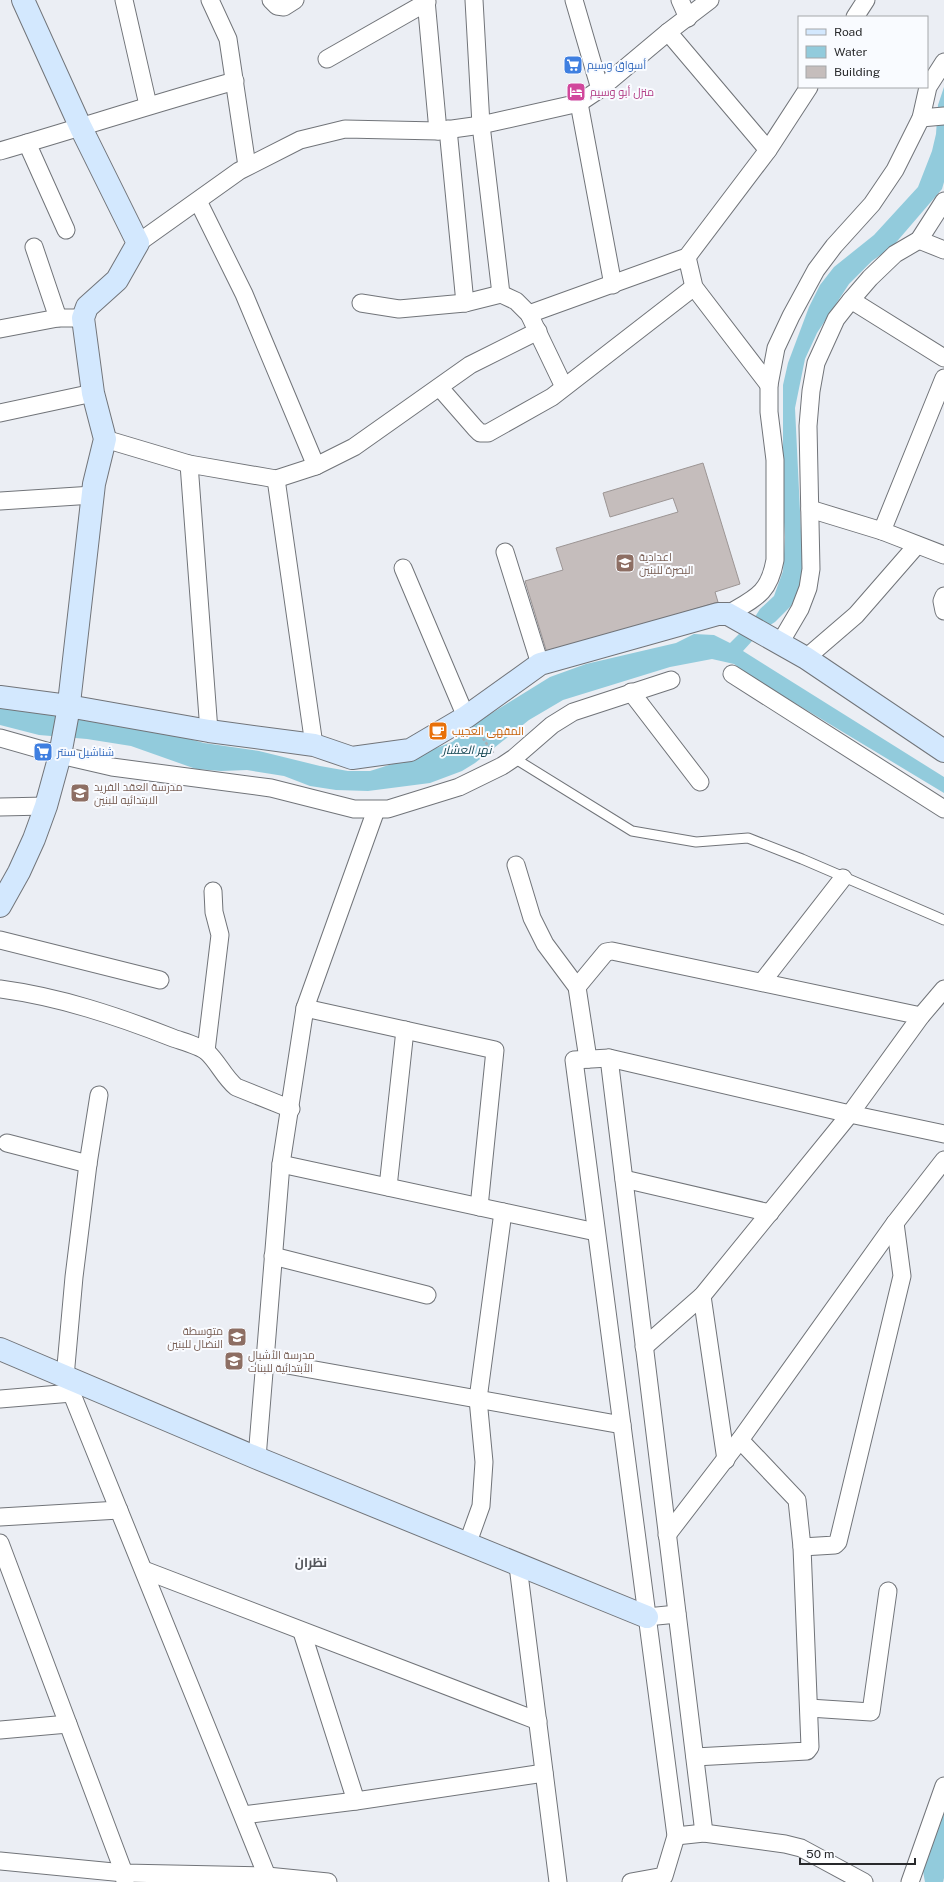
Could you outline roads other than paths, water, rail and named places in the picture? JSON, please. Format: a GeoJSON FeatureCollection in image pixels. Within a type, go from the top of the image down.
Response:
{"type":"FeatureCollection","features":[{"type":"Feature","properties":{"kind":"street"},"geometry":{"type":"LineString","coordinates":[[23,0],[81,128],[138,243]]}},
{"type":"Feature","properties":{"kind":"street"},"geometry":{"type":"LineString","coordinates":[[124,0],[148,105]]}},
{"type":"Feature","properties":{"kind":"street"},"geometry":{"type":"LineString","coordinates":[[210,0],[228,39],[247,166]]}},
{"type":"Feature","properties":{"kind":"street"},"geometry":{"type":"LineString","coordinates":[[271,0],[277,6],[284,7],[295,0]]}},
{"type":"Feature","properties":{"kind":"street"},"geometry":{"type":"LineString","coordinates":[[474,0],[481,125],[501,294]]}},
{"type":"Feature","properties":{"kind":"street"},"geometry":{"type":"LineString","coordinates":[[574,0],[600,89]]}},
{"type":"Feature","properties":{"kind":"street"},"geometry":{"type":"LineString","coordinates":[[680,0],[688,18]]}},
{"type":"Feature","properties":{"kind":"street"},"geometry":{"type":"LineString","coordinates":[[0,906],[19,872],[34,839],[46,806],[60,753],[68,709],[93,495],[105,439],[94,393],[83,318],[87,307],[117,280],[138,243],[247,166],[300,140],[344,129],[443,130],[481,125],[579,103],[600,89],[668,32],[710,0]]}},
{"type":"Feature","properties":{"kind":"street"},"geometry":{"type":"LineString","coordinates":[[856,16],[866,0]]}},
{"type":"Feature","properties":{"kind":"street"},"geometry":{"type":"LineString","coordinates":[[327,59],[426,1],[465,303]]}},
{"type":"Feature","properties":{"kind":"street"},"geometry":{"type":"LineString","coordinates":[[668,32],[768,150]]}},
{"type":"Feature","properties":{"kind":"street"},"geometry":{"type":"LineString","coordinates":[[734,618],[760,595],[773,571],[775,560],[775,460],[769,412],[769,385],[776,348],[791,316],[816,270],[834,246],[872,204],[933,117],[928,87],[944,62]]}},
{"type":"Feature","properties":{"kind":"street"},"geometry":{"type":"LineString","coordinates":[[0,151],[81,128],[148,105],[235,81]]}},
{"type":"Feature","properties":{"kind":"street"},"geometry":{"type":"LineString","coordinates":[[529,314],[613,285],[687,257],[768,150],[808,88]]}},
{"type":"Feature","properties":{"kind":"street"},"geometry":{"type":"LineString","coordinates":[[579,103],[613,285]]}},
{"type":"Feature","properties":{"kind":"street"},"geometry":{"type":"LineString","coordinates":[[27,143],[66,230]]}},
{"type":"Feature","properties":{"kind":"street"},"geometry":{"type":"LineString","coordinates":[[198,201],[244,294],[316,466]]}},
{"type":"Feature","properties":{"kind":"street"},"geometry":{"type":"LineString","coordinates":[[772,639],[800,610],[808,588],[812,569],[808,426],[811,391],[816,363],[836,318],[870,278],[895,254],[919,240],[944,201]]}},
{"type":"Feature","properties":{"kind":"street"},"geometry":{"type":"LineString","coordinates":[[919,240],[944,250]]}},
{"type":"Feature","properties":{"kind":"street"},"geometry":{"type":"LineString","coordinates":[[34,247],[58,318]]}},
{"type":"Feature","properties":{"kind":"street"},"geometry":{"type":"LineString","coordinates":[[687,257],[694,287],[769,385]]}},
{"type":"Feature","properties":{"kind":"street"},"geometry":{"type":"LineString","coordinates":[[440,388],[480,433],[488,433],[552,397],[694,287]]}},
{"type":"Feature","properties":{"kind":"street"},"geometry":{"type":"LineString","coordinates":[[361,303],[399,310],[465,303],[501,294],[516,301],[529,314],[564,387]]}},
{"type":"Feature","properties":{"kind":"street"},"geometry":{"type":"LineString","coordinates":[[851,300],[944,358]]}},
{"type":"Feature","properties":{"kind":"street"},"geometry":{"type":"LineString","coordinates":[[0,329],[58,318],[83,318]]}},
{"type":"Feature","properties":{"kind":"street"},"geometry":{"type":"LineString","coordinates":[[105,439],[189,464],[276,479],[316,466],[354,447],[440,388],[470,365],[538,331]]}},
{"type":"Feature","properties":{"kind":"street"},"geometry":{"type":"LineString","coordinates":[[882,531],[944,378]]}},
{"type":"Feature","properties":{"kind":"street"},"geometry":{"type":"LineString","coordinates":[[0,413],[94,393]]}},
{"type":"Feature","properties":{"kind":"street"},"geometry":{"type":"LineString","coordinates":[[189,464],[209,731]]}},
{"type":"Feature","properties":{"kind":"street"},"geometry":{"type":"LineString","coordinates":[[276,479],[314,745]]}},
{"type":"Feature","properties":{"kind":"street"},"geometry":{"type":"LineString","coordinates":[[0,501],[93,495]]}},
{"type":"Feature","properties":{"kind":"street"},"geometry":{"type":"LineString","coordinates":[[810,509],[882,531],[944,555]]}},
{"type":"Feature","properties":{"kind":"street"},"geometry":{"type":"LineString","coordinates":[[806,658],[856,615],[917,545]]}},
{"type":"Feature","properties":{"kind":"street"},"geometry":{"type":"LineString","coordinates":[[505,552],[540,664]]}},
{"type":"Feature","properties":{"kind":"street"},"geometry":{"type":"LineString","coordinates":[[403,568],[471,723]]}},
{"type":"Feature","properties":{"kind":"street"},"geometry":{"type":"LineString","coordinates":[[944,596],[942,601],[944,610]]}},
{"type":"Feature","properties":{"kind":"street"},"geometry":{"type":"LineString","coordinates":[[0,697],[209,731],[314,745],[352,758],[410,750],[471,723],[540,664],[718,614],[734,618],[806,658],[944,751]]}},
{"type":"Feature","properties":{"kind":"street"},"geometry":{"type":"LineString","coordinates":[[732,674],[944,808]]}},
{"type":"Feature","properties":{"kind":"street"},"geometry":{"type":"LineString","coordinates":[[0,738],[112,766],[271,788],[354,809],[388,809],[418,801],[458,787],[514,758],[552,725],[572,712],[672,680]]}},
{"type":"Feature","properties":{"kind":"street"},"geometry":{"type":"LineString","coordinates":[[631,692],[700,782]]}},
{"type":"Feature","properties":{"kind":"street"},"geometry":{"type":"LineString","coordinates":[[0,807],[46,806]]}},
{"type":"Feature","properties":{"kind":"street"},"geometry":{"type":"LineString","coordinates":[[257,1458],[281,1164],[291,1109],[305,1008],[376,810]]}},
{"type":"Feature","properties":{"kind":"street"},"geometry":{"type":"LineString","coordinates":[[516,865],[532,918],[545,944],[577,987],[581,1060],[596,1232],[676,1836],[664,1876],[631,1882]]}},
{"type":"Feature","properties":{"kind":"street"},"geometry":{"type":"LineString","coordinates":[[762,982],[843,878]]}},
{"type":"Feature","properties":{"kind":"street"},"geometry":{"type":"LineString","coordinates":[[206,1051],[220,934],[214,912],[213,891]]}},
{"type":"Feature","properties":{"kind":"street"},"geometry":{"type":"LineString","coordinates":[[0,940],[160,980]]}},
{"type":"Feature","properties":{"kind":"street"},"geometry":{"type":"LineString","coordinates":[[577,987],[606,952],[612,951],[921,1016]]}},
{"type":"Feature","properties":{"kind":"street"},"geometry":{"type":"LineString","coordinates":[[0,989],[27,992],[77,1004],[127,1020],[206,1051],[230,1082],[236,1087],[291,1109]]}},
{"type":"Feature","properties":{"kind":"street"},"geometry":{"type":"LineString","coordinates":[[644,1347],[702,1296],[850,1114],[921,1016],[944,989]]}},
{"type":"Feature","properties":{"kind":"street"},"geometry":{"type":"LineString","coordinates":[[305,1008],[495,1050],[479,1207]]}},
{"type":"Feature","properties":{"kind":"street"},"geometry":{"type":"LineString","coordinates":[[388,1187],[405,1030]]}},
{"type":"Feature","properties":{"kind":"street"},"geometry":{"type":"LineString","coordinates":[[581,1060],[609,1058],[850,1114],[944,1134]]}},
{"type":"Feature","properties":{"kind":"street"},"geometry":{"type":"LineString","coordinates":[[609,1058],[704,1833]]}},
{"type":"Feature","properties":{"kind":"street"},"geometry":{"type":"LineString","coordinates":[[99,1095],[88,1164],[74,1277],[69,1385],[268,1876]]}},
{"type":"Feature","properties":{"kind":"street"},"geometry":{"type":"LineString","coordinates":[[7,1143],[88,1164]]}},
{"type":"Feature","properties":{"kind":"street"},"geometry":{"type":"LineString","coordinates":[[668,1535],[726,1460],[896,1223],[944,1160]]}},
{"type":"Feature","properties":{"kind":"street"},"geometry":{"type":"LineString","coordinates":[[281,1164],[596,1232]]}},
{"type":"Feature","properties":{"kind":"street"},"geometry":{"type":"LineString","coordinates":[[624,1179],[770,1214]]}},
{"type":"Feature","properties":{"kind":"street"},"geometry":{"type":"LineString","coordinates":[[467,1544],[481,1506],[484,1462],[478,1399],[503,1212]]}},
{"type":"Feature","properties":{"kind":"street"},"geometry":{"type":"LineString","coordinates":[[802,1547],[835,1545],[838,1542],[902,1274],[896,1223]]}},
{"type":"Feature","properties":{"kind":"street"},"geometry":{"type":"LineString","coordinates":[[274,1256],[427,1295]]}},
{"type":"Feature","properties":{"kind":"street"},"geometry":{"type":"LineString","coordinates":[[702,1296],[726,1460]]}},
{"type":"Feature","properties":{"kind":"street"},"geometry":{"type":"LineString","coordinates":[[0,1349],[69,1385],[257,1458],[518,1566],[647,1617],[677,1614]]}},
{"type":"Feature","properties":{"kind":"street"},"geometry":{"type":"LineString","coordinates":[[265,1361],[622,1425]]}},
{"type":"Feature","properties":{"kind":"street"},"geometry":{"type":"LineString","coordinates":[[0,1399],[69,1385]]}},
{"type":"Feature","properties":{"kind":"street"},"geometry":{"type":"LineString","coordinates":[[694,1757],[807,1751],[810,1747],[802,1547],[796,1497],[740,1440]]}},
{"type":"Feature","properties":{"kind":"street"},"geometry":{"type":"LineString","coordinates":[[0,1517],[119,1510]]}},
{"type":"Feature","properties":{"kind":"street"},"geometry":{"type":"LineString","coordinates":[[0,1543],[124,1877]]}},
{"type":"Feature","properties":{"kind":"street"},"geometry":{"type":"LineString","coordinates":[[518,1566],[558,1882]]}},
{"type":"Feature","properties":{"kind":"street"},"geometry":{"type":"LineString","coordinates":[[144,1570],[302,1632],[538,1721]]}},
{"type":"Feature","properties":{"kind":"street"},"geometry":{"type":"LineString","coordinates":[[809,1708],[871,1712],[888,1592]]}},
{"type":"Feature","properties":{"kind":"street"},"geometry":{"type":"LineString","coordinates":[[302,1632],[356,1801]]}},
{"type":"Feature","properties":{"kind":"street"},"geometry":{"type":"LineString","coordinates":[[0,1730],[68,1724]]}},
{"type":"Feature","properties":{"kind":"street"},"geometry":{"type":"LineString","coordinates":[[243,1815],[356,1801],[544,1772]]}},
{"type":"Feature","properties":{"kind":"street"},"geometry":{"type":"LineString","coordinates":[[910,1882],[944,1786]]}},
{"type":"Feature","properties":{"kind":"street"},"geometry":{"type":"LineString","coordinates":[[676,1836],[704,1833],[785,1844],[801,1848],[864,1882]]}},
{"type":"Feature","properties":{"kind":"street"},"geometry":{"type":"LineString","coordinates":[[0,1861],[124,1877],[268,1876],[328,1882]]}},
{"type":"Feature","properties":{"kind":"lane"},"geometry":{"type":"LineString","coordinates":[[514,758],[632,831],[696,842],[748,838],[802,859],[843,878],[944,920]]}},
{"type":"Feature","properties":{"kind":"water","name":"نهر العشار"},"geometry":{"type":"Polygon","coordinates":[[[944,87],[944,182],[942,189],[893,246],[872,261],[849,284],[817,333],[805,359],[795,408],[803,573],[800,589],[791,606],[775,622],[762,630],[743,651],[944,777],[944,793],[750,676],[734,664],[712,659],[670,667],[563,700],[529,720],[475,763],[462,771],[430,783],[368,791],[336,790],[310,786],[284,776],[247,770],[221,771],[196,769],[131,746],[87,739],[39,735],[0,725],[0,707],[156,730],[204,743],[259,751],[320,766],[348,771],[370,771],[405,760],[452,742],[479,721],[550,677],[586,664],[676,643],[694,634],[714,635],[730,643],[753,620],[760,609],[774,596],[783,571],[785,537],[783,507],[783,385],[788,363],[809,307],[820,285],[834,267],[874,235],[918,187],[932,151],[936,134],[938,105],[944,87]]]}},
{"type":"Feature","properties":{"kind":"water"},"geometry":{"type":"Polygon","coordinates":[[[944,1809],[943,1882],[925,1882],[923,1871],[944,1809]]]}},
{"type":"Feature","properties":{"kind":"place","name":"أسواق وسيم"},"geometry":{"type":"Point","coordinates":[573,65]}},
{"type":"Feature","properties":{"kind":"place","name":"منزل أبو وسيم"},"geometry":{"type":"Point","coordinates":[576,92]}},
{"type":"Feature","properties":{"kind":"place","name":"اعدادية البصرة للبنين"},"geometry":{"type":"Point","coordinates":[625,563]}},
{"type":"Feature","properties":{"kind":"place","name":"المقهى العجيب"},"geometry":{"type":"Point","coordinates":[438,731]}},
{"type":"Feature","properties":{"kind":"place","name":"شناشيل سنتر"},"geometry":{"type":"Point","coordinates":[43,752]}},
{"type":"Feature","properties":{"kind":"place","name":"مدرسة العقد الفريد الابتدائيه للبنين"},"geometry":{"type":"Point","coordinates":[80,793]}},
{"type":"Feature","properties":{"kind":"place","name":"متوسطة النضال للبنين"},"geometry":{"type":"Point","coordinates":[237,1337]}},
{"type":"Feature","properties":{"kind":"place","name":"مدرسة الأشبال الأبتدائية للبنات"},"geometry":{"type":"Point","coordinates":[234,1361]}},
{"type":"Feature","properties":{"kind":"district","name":"نظران"},"geometry":{"type":"Point","coordinates":[311,1562]}}]}
